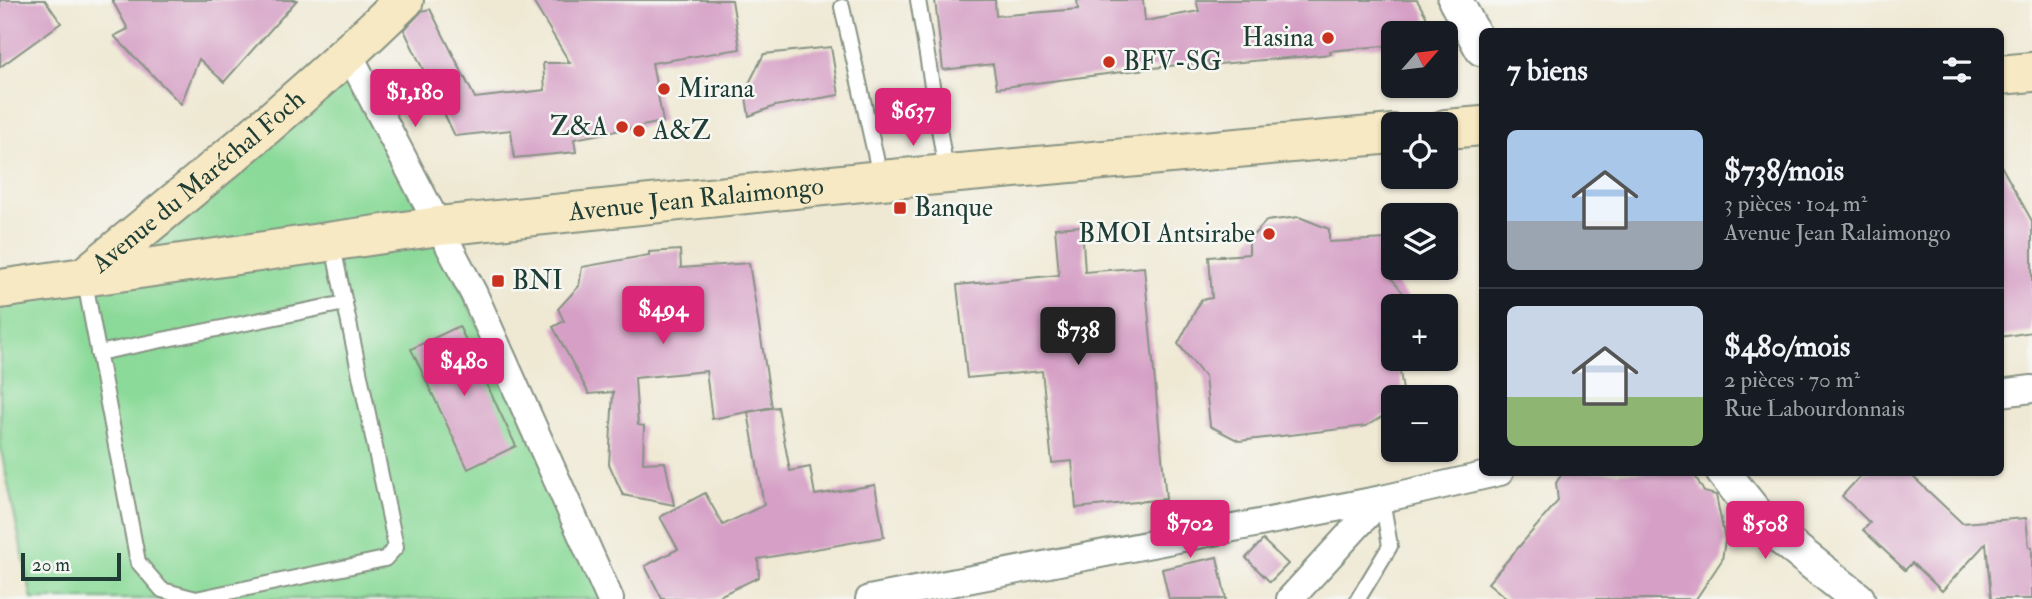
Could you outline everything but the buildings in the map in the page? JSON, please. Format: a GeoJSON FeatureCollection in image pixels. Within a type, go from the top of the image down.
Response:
{"type":"FeatureCollection","features":[{"type":"Feature","properties":{"kind":"main road","name":"Avenue du Maréchal Foch"},"geometry":{"type":"LineString","coordinates":[[83,277],[251,140],[349,54],[404,0]]}},
{"type":"Feature","properties":{"kind":"main road"},"geometry":{"type":"LineString","coordinates":[[2004,75],[2032,72]]}},
{"type":"Feature","properties":{"kind":"main road"},"geometry":{"type":"LineString","coordinates":[[1458,128],[1479,126]]}},
{"type":"Feature","properties":{"kind":"main road","name":"Avenue Jean Ralaimongo"},"geometry":{"type":"LineString","coordinates":[[0,289],[439,226],[881,180],[1381,135]]}},
{"type":"Feature","properties":{"kind":"street"},"geometry":{"type":"LineString","coordinates":[[1455,0],[1479,44]]}},
{"type":"Feature","properties":{"kind":"street"},"geometry":{"type":"LineString","coordinates":[[349,54],[474,294],[610,599]]}},
{"type":"Feature","properties":{"kind":"street"},"geometry":{"type":"LineString","coordinates":[[2004,392],[2032,389]]}},
{"type":"Feature","properties":{"kind":"street"},"geometry":{"type":"LineString","coordinates":[[869,599],[1382,499],[1483,476]]}},
{"type":"Feature","properties":{"kind":"street"},"geometry":{"type":"LineString","coordinates":[[1726,476],[1766,527],[1858,599]]}},
{"type":"Feature","properties":{"kind":"street"},"geometry":{"type":"LineString","coordinates":[[1290,599],[1382,499]]}},
{"type":"Feature","properties":{"kind":"lane"},"geometry":{"type":"LineString","coordinates":[[918,0],[947,174]]}},
{"type":"Feature","properties":{"kind":"lane"},"geometry":{"type":"LineString","coordinates":[[842,7],[881,180]]}},
{"type":"Feature","properties":{"kind":"lane"},"geometry":{"type":"LineString","coordinates":[[83,277],[138,562],[162,590],[196,599],[385,559],[396,547],[332,241]]}},
{"type":"Feature","properties":{"kind":"lane"},"geometry":{"type":"LineString","coordinates":[[98,353],[345,303]]}},
{"type":"Feature","properties":{"kind":"lane"},"geometry":{"type":"LineString","coordinates":[[1358,599],[1390,546],[1382,499]]}},
{"type":"Feature","properties":{"kind":"green space"},"geometry":{"type":"Polygon","coordinates":[[[349,54],[609,599],[32,599],[0,446],[0,289],[84,277],[349,54]]]}},
{"type":"Feature","properties":{"kind":"place","name":"Hasina"},"geometry":{"type":"Point","coordinates":[1328,38]}},
{"type":"Feature","properties":{"kind":"place","name":"BFV-SG"},"geometry":{"type":"Point","coordinates":[1109,62]}},
{"type":"Feature","properties":{"kind":"place","name":"Mirana"},"geometry":{"type":"Point","coordinates":[664,89]}},
{"type":"Feature","properties":{"kind":"place","name":"Z&A"},"geometry":{"type":"Point","coordinates":[622,127]}},
{"type":"Feature","properties":{"kind":"place","name":"A&Z"},"geometry":{"type":"Point","coordinates":[639,131]}},
{"type":"Feature","properties":{"kind":"place","name":"Banque"},"geometry":{"type":"Point","coordinates":[900,208]}},
{"type":"Feature","properties":{"kind":"place","name":"BMOI Antsirabe"},"geometry":{"type":"Point","coordinates":[1269,234]}},
{"type":"Feature","properties":{"kind":"place","name":"BNI"},"geometry":{"type":"Point","coordinates":[498,281]}}]}
